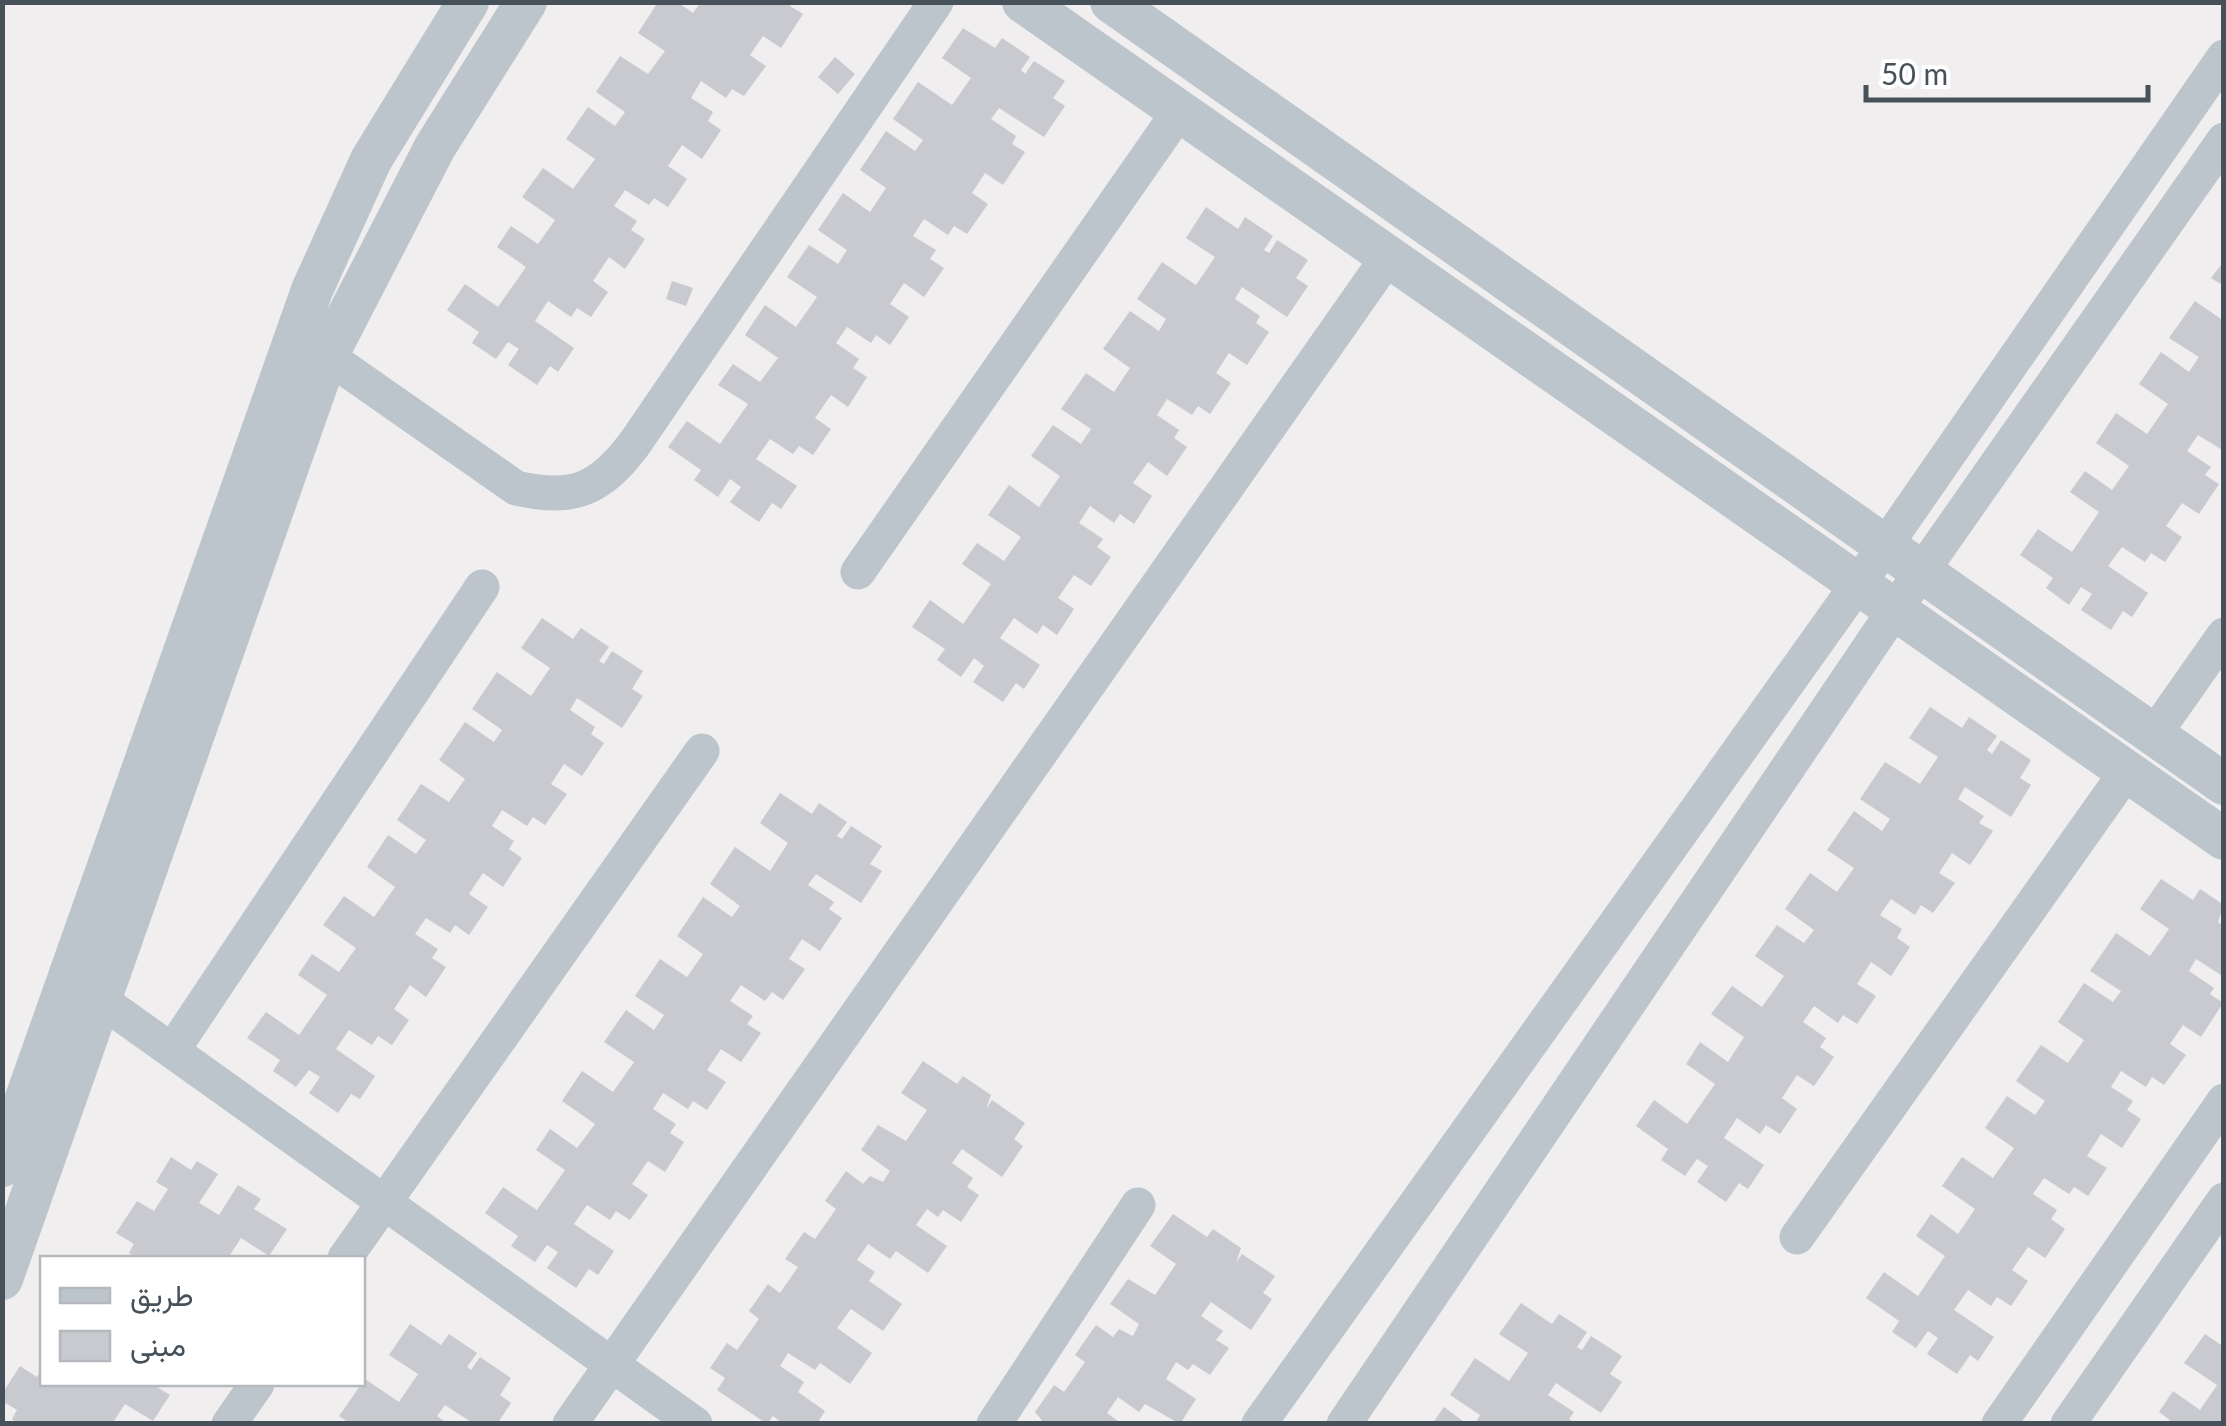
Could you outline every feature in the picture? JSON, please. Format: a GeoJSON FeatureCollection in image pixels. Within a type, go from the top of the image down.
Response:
{"type":"FeatureCollection","features":[{"type":"Feature","properties":{"kind":"street"},"geometry":{"type":"LineString","coordinates":[[2,1166],[312,290],[371,160],[468,2]]}},
{"type":"Feature","properties":{"kind":"street"},"geometry":{"type":"LineString","coordinates":[[2,1279],[327,356],[435,147],[526,2]]}},
{"type":"Feature","properties":{"kind":"street"},"geometry":{"type":"LineString","coordinates":[[327,356],[516,488],[550,496],[584,490],[614,472],[635,444],[936,2]]}},
{"type":"Feature","properties":{"kind":"street"},"geometry":{"type":"LineString","coordinates":[[1022,2],[2224,839]]}},
{"type":"Feature","properties":{"kind":"street"},"geometry":{"type":"LineString","coordinates":[[1111,2],[2224,784]]}},
{"type":"Feature","properties":{"kind":"street"},"geometry":{"type":"LineString","coordinates":[[1260,1424],[1886,546],[2224,57]]}},
{"type":"Feature","properties":{"kind":"street"},"geometry":{"type":"LineString","coordinates":[[858,572],[1178,113]]}},
{"type":"Feature","properties":{"kind":"street"},"geometry":{"type":"LineString","coordinates":[[1344,1424],[1896,608],[2224,140]]}},
{"type":"Feature","properties":{"kind":"street"},"geometry":{"type":"LineString","coordinates":[[570,1424],[1388,257]]}},
{"type":"Feature","properties":{"kind":"street"},"geometry":{"type":"LineString","coordinates":[[172,1051],[482,588]]}},
{"type":"Feature","properties":{"kind":"street"},"geometry":{"type":"LineString","coordinates":[[2154,736],[2224,635]]}},
{"type":"Feature","properties":{"kind":"street"},"geometry":{"type":"LineString","coordinates":[[346,1256],[702,751]]}},
{"type":"Feature","properties":{"kind":"street"},"geometry":{"type":"LineString","coordinates":[[1797,1237],[2126,770]]}},
{"type":"Feature","properties":{"kind":"street"},"geometry":{"type":"LineString","coordinates":[[102,1001],[608,1366],[695,1424]]}},
{"type":"Feature","properties":{"kind":"street"},"geometry":{"type":"LineString","coordinates":[[1999,1424],[2224,1101]]}},
{"type":"Feature","properties":{"kind":"street"},"geometry":{"type":"LineString","coordinates":[[2068,1424],[2224,1200]]}},
{"type":"Feature","properties":{"kind":"street"},"geometry":{"type":"LineString","coordinates":[[994,1424],[1138,1206]]}},
{"type":"Feature","properties":{"kind":"street"},"geometry":{"type":"LineString","coordinates":[[229,1424],[257,1386]]}},
{"type":"Feature","properties":{"kind":"building"},"geometry":{"type":"Polygon","coordinates":[[[658,2],[677,2],[693,13],[701,2],[792,2],[790,6],[803,14],[781,48],[763,36],[750,55],[766,66],[744,96],[732,89],[726,98],[701,81],[691,98],[713,112],[708,121],[721,130],[702,159],[682,145],[668,166],[687,179],[668,207],[654,198],[649,205],[625,190],[614,206],[637,221],[631,230],[645,239],[625,269],[609,257],[593,281],[608,292],[591,317],[577,308],[571,317],[548,301],[535,321],[574,348],[558,372],[550,366],[537,385],[508,365],[519,349],[508,342],[496,359],[472,343],[479,332],[447,310],[465,284],[498,307],[526,267],[497,247],[511,226],[538,244],[555,220],[522,197],[543,168],[573,189],[595,159],[566,139],[588,107],[615,126],[625,112],[596,92],[620,56],[648,74],[665,51],[638,33],[658,2]]]}},
{"type":"Feature","properties":{"kind":"building"},"geometry":{"type":"Polygon","coordinates":[[[963,28],[995,48],[1002,38],[1030,57],[1021,70],[1025,74],[1034,61],[1065,81],[1053,98],[1065,106],[1044,137],[999,108],[991,119],[1016,136],[1012,144],[1025,152],[1003,185],[985,173],[972,193],[988,204],[967,234],[954,226],[948,235],[924,219],[913,236],[936,250],[930,259],[944,268],[924,297],[904,283],[890,304],[909,317],[890,345],[876,335],[871,343],[847,327],[836,343],[859,359],[853,368],[867,377],[848,407],[831,395],[815,418],[831,429],[813,455],[799,446],[793,454],[770,439],[756,459],[797,486],[781,509],[772,503],[759,522],[730,502],[741,487],[730,479],[718,497],[694,480],[701,470],[668,447],[687,421],[720,444],[748,404],[718,385],[733,364],[760,382],[778,358],[745,335],[765,305],[796,327],[817,297],[787,277],[809,245],[838,264],[847,250],[818,230],[843,193],[870,212],[886,188],[860,170],[886,131],[915,151],[923,140],[893,119],[918,82],[952,105],[971,78],[942,58],[963,28]]]}},
{"type":"Feature","properties":{"kind":"building"},"geometry":{"type":"Polygon","coordinates":[[[835,57],[855,74],[838,94],[818,77],[835,57]]]}},
{"type":"Feature","properties":{"kind":"building"},"geometry":{"type":"Polygon","coordinates":[[[1206,207],[1238,229],[1245,217],[1273,236],[1264,250],[1269,253],[1277,240],[1308,260],[1296,278],[1308,286],[1287,317],[1242,287],[1235,299],[1260,316],[1256,323],[1269,332],[1247,365],[1229,353],[1216,373],[1231,383],[1210,414],[1198,406],[1192,415],[1167,399],[1157,415],[1179,430],[1174,438],[1187,447],[1167,476],[1148,462],[1133,483],[1152,496],[1134,524],[1120,514],[1114,523],[1090,506],[1079,523],[1103,539],[1097,547],[1111,557],[1091,586],[1074,575],[1058,598],[1074,609],[1057,635],[1043,625],[1037,634],[1014,618],[1000,638],[1040,665],[1024,689],[1016,683],[1003,702],[973,682],[984,666],[974,658],[961,677],[937,660],[945,649],[912,627],[930,600],[963,624],[991,584],[962,564],[977,543],[1004,561],[1021,537],[988,515],[1009,485],[1039,507],[1060,476],[1031,456],[1053,425],[1081,444],[1091,429],[1061,409],[1086,373],[1114,392],[1130,368],[1103,349],[1130,311],[1159,331],[1166,319],[1137,299],[1162,262],[1196,285],[1215,257],[1186,238],[1206,207]]]}},
{"type":"Feature","properties":{"kind":"building"},"geometry":{"type":"Polygon","coordinates":[[[2224,261],[2224,286],[2211,278],[2224,261]]]}},
{"type":"Feature","properties":{"kind":"building"},"geometry":{"type":"Polygon","coordinates":[[[672,281],[693,288],[686,306],[666,299],[672,281]]]}},
{"type":"Feature","properties":{"kind":"building"},"geometry":{"type":"Polygon","coordinates":[[[2195,301],[2224,321],[2224,451],[2198,435],[2187,451],[2211,467],[2205,475],[2219,484],[2199,514],[2182,503],[2166,526],[2182,537],[2165,562],[2151,553],[2145,562],[2122,547],[2108,566],[2148,593],[2132,617],[2123,611],[2111,630],[2081,610],[2092,594],[2081,587],[2069,605],[2046,588],[2053,578],[2020,555],[2038,529],[2072,552],[2099,512],[2070,492],[2085,471],[2112,490],[2129,466],[2096,443],[2116,413],[2147,434],[2168,404],[2139,384],[2161,352],[2189,372],[2199,357],[2169,338],[2195,301]]]}},
{"type":"Feature","properties":{"kind":"building"},"geometry":{"type":"Polygon","coordinates":[[[542,618],[573,639],[581,628],[609,647],[599,661],[604,664],[612,651],[643,671],[632,689],[643,696],[622,728],[577,698],[570,710],[595,727],[591,734],[604,743],[582,776],[564,764],[551,784],[567,794],[545,825],[533,817],[527,826],[502,810],[492,826],[514,841],[509,849],[522,858],[503,887],[483,873],[469,894],[488,907],[469,935],[455,925],[450,933],[426,918],[415,934],[438,949],[432,958],[446,967],[426,997],[410,985],[394,1009],[409,1020],[392,1045],[378,1036],[372,1045],[349,1030],[336,1049],[375,1076],[360,1099],[351,1094],[338,1113],[309,1093],[320,1077],[309,1070],[296,1087],[273,1071],[280,1060],[247,1038],[266,1012],[299,1035],[327,995],[298,975],[312,954],[339,972],[356,948],[323,925],[344,896],[374,917],[395,887],[367,867],[388,835],[416,854],[426,840],[397,820],[421,784],[449,802],[465,779],[439,760],[465,722],[494,742],[502,730],[472,709],[497,672],[531,696],[550,668],[521,648],[542,618]]]}},
{"type":"Feature","properties":{"kind":"building"},"geometry":{"type":"Polygon","coordinates":[[[1930,707],[1962,728],[1969,717],[1997,736],[1987,750],[1992,754],[2001,740],[2031,760],[2020,778],[2031,785],[2011,817],[1965,787],[1958,799],[1984,816],[1979,823],[1993,831],[1970,865],[1952,853],[1939,873],[1955,883],[1933,913],[1921,905],[1915,915],[1891,899],[1880,915],[1902,929],[1897,938],[1910,947],[1891,976],[1871,962],[1857,984],[1876,996],[1857,1024],[1843,1015],[1838,1023],[1814,1006],[1803,1022],[1826,1038],[1820,1047],[1834,1057],[1814,1086],[1797,1075],[1782,1098],[1797,1109],[1780,1134],[1766,1125],[1760,1134],[1737,1118],[1724,1138],[1764,1165],[1748,1189],[1739,1183],[1726,1202],[1697,1182],[1708,1166],[1697,1159],[1685,1176],[1661,1160],[1668,1149],[1636,1126],[1654,1100],[1687,1124],[1715,1084],[1686,1064],[1700,1042],[1728,1062],[1744,1037],[1711,1014],[1732,986],[1762,1007],[1784,976],[1755,956],[1777,925],[1804,943],[1814,930],[1785,909],[1810,873],[1837,892],[1854,868],[1827,850],[1854,811],[1882,831],[1890,819],[1860,799],[1885,762],[1920,784],[1938,757],[1909,738],[1930,707]]]}},
{"type":"Feature","properties":{"kind":"building"},"geometry":{"type":"Polygon","coordinates":[[[780,793],[812,814],[819,803],[847,822],[837,836],[842,839],[851,826],[882,846],[870,864],[882,871],[861,903],[816,874],[808,885],[834,902],[829,909],[842,918],[820,951],[802,939],[789,959],[805,969],[783,1000],[772,992],[765,1001],[741,985],[730,1001],[753,1016],[747,1024],[761,1033],[741,1062],[721,1049],[707,1070],[726,1082],[707,1110],[693,1101],[688,1109],[663,1093],[653,1109],[676,1124],[670,1133],[684,1142],[665,1172],[648,1161],[632,1184],[648,1195],[630,1220],[616,1211],[610,1220],[587,1205],[574,1224],[614,1251],[598,1275],[589,1269],[576,1288],[547,1268],[558,1252],[547,1245],[535,1262],[511,1246],[518,1236],[485,1213],[503,1187],[537,1210],[565,1170],[536,1150],[550,1129],[577,1148],[595,1124],[562,1101],[582,1071],[613,1092],[634,1062],[604,1042],[626,1010],[654,1030],[664,1015],[635,996],[660,959],[687,977],[703,954],[677,936],[703,897],[732,917],[740,906],[710,884],[735,847],[770,871],[788,843],[760,823],[780,793]]]}},
{"type":"Feature","properties":{"kind":"building"},"geometry":{"type":"Polygon","coordinates":[[[2161,879],[2193,900],[2200,889],[2224,905],[2218,922],[2224,927],[2224,977],[2196,959],[2189,971],[2214,988],[2210,994],[2223,1003],[2201,1037],[2183,1025],[2170,1044],[2186,1055],[2164,1085],[2152,1077],[2146,1087],[2121,1071],[2111,1087],[2133,1101],[2127,1110],[2141,1119],[2122,1148],[2101,1134],[2087,1156],[2107,1168],[2088,1196],[2074,1187],[2069,1194],[2044,1178],[2033,1194],[2057,1210],[2051,1219],[2065,1229],[2045,1258],[2028,1247],[2012,1270],[2028,1281],[2011,1306],[1997,1297],[1991,1306],[1968,1290],[1954,1310],[1994,1337],[1978,1361],[1970,1355],[1957,1374],[1927,1354],[1938,1338],[1928,1331],[1916,1348],[1892,1332],[1899,1321],[1866,1298],[1884,1272],[1918,1296],[1945,1256],[1916,1236],[1931,1214],[1958,1234],[1975,1209],[1942,1186],[1962,1157],[1993,1178],[2014,1148],[1985,1128],[2007,1096],[2035,1115],[2045,1101],[2016,1081],[2041,1045],[2068,1063],[2084,1040],[2058,1022],[2084,983],[2113,1002],[2121,991],[2090,971],[2116,933],[2150,956],[2169,929],[2140,909],[2161,879]]]}},
{"type":"Feature","properties":{"kind":"building"},"geometry":{"type":"Polygon","coordinates":[[[923,1061],[957,1084],[963,1076],[991,1095],[986,1109],[992,1100],[1025,1123],[1014,1139],[1023,1146],[1002,1177],[962,1149],[952,1163],[973,1178],[967,1187],[979,1195],[961,1222],[943,1210],[938,1217],[927,1209],[916,1225],[947,1246],[928,1273],[896,1251],[890,1259],[868,1244],[857,1260],[875,1272],[869,1281],[902,1304],[883,1331],[851,1309],[837,1328],[872,1353],[850,1384],[820,1363],[815,1370],[788,1353],[780,1366],[804,1382],[798,1392],[825,1411],[817,1424],[783,1424],[773,1416],[767,1424],[717,1390],[725,1378],[710,1368],[727,1343],[737,1350],[759,1319],[749,1311],[768,1284],[780,1293],[798,1267],[785,1259],[804,1232],[815,1239],[836,1209],[825,1201],[846,1171],[863,1184],[870,1176],[883,1182],[890,1171],[861,1150],[878,1125],[906,1141],[927,1110],[901,1093],[923,1061]]]}},
{"type":"Feature","properties":{"kind":"building"},"geometry":{"type":"Polygon","coordinates":[[[171,1157],[191,1170],[197,1161],[218,1174],[199,1203],[219,1215],[238,1185],[261,1199],[254,1209],[287,1229],[269,1256],[241,1238],[229,1256],[134,1256],[129,1253],[134,1244],[116,1233],[137,1201],[154,1211],[168,1189],[156,1182],[171,1157]]]}},
{"type":"Feature","properties":{"kind":"building"},"geometry":{"type":"Polygon","coordinates":[[[1173,1214],[1207,1237],[1213,1229],[1241,1248],[1236,1263],[1242,1254],[1275,1276],[1263,1293],[1272,1299],[1251,1330],[1211,1302],[1201,1316],[1223,1331],[1216,1340],[1229,1348],[1210,1375],[1193,1364],[1188,1370],[1176,1362],[1166,1379],[1196,1399],[1180,1424],[1145,1404],[1139,1412],[1118,1397],[1107,1413],[1122,1424],[1045,1424],[1035,1412],[1054,1385],[1064,1392],[1085,1362],[1075,1355],[1096,1325],[1113,1337],[1119,1329],[1133,1336],[1139,1324],[1110,1304],[1128,1279],[1155,1295],[1176,1264],[1150,1246],[1173,1214]]]}},
{"type":"Feature","properties":{"kind":"building"},"geometry":{"type":"Polygon","coordinates":[[[1521,1303],[1552,1324],[1559,1314],[1587,1332],[1577,1347],[1582,1350],[1591,1336],[1622,1356],[1610,1374],[1622,1382],[1601,1413],[1556,1383],[1548,1395],[1574,1412],[1569,1419],[1576,1424],[1475,1424],[1480,1415],[1450,1395],[1475,1358],[1509,1381],[1528,1353],[1499,1334],[1521,1303]]]}},
{"type":"Feature","properties":{"kind":"building"},"geometry":{"type":"Polygon","coordinates":[[[410,1324],[441,1345],[449,1334],[477,1353],[467,1367],[471,1370],[480,1357],[511,1378],[500,1395],[511,1403],[497,1424],[474,1424],[445,1405],[437,1416],[448,1424],[351,1424],[339,1416],[360,1386],[365,1386],[365,1379],[399,1402],[418,1374],[389,1355],[410,1324]]]}},
{"type":"Feature","properties":{"kind":"building"},"geometry":{"type":"Polygon","coordinates":[[[2205,1334],[2224,1347],[2224,1424],[2175,1424],[2159,1412],[2173,1391],[2200,1410],[2217,1385],[2184,1363],[2205,1334]]]}},
{"type":"Feature","properties":{"kind":"building"},"geometry":{"type":"Polygon","coordinates":[[[20,1366],[37,1377],[40,1372],[40,1386],[155,1386],[170,1395],[153,1421],[125,1404],[112,1424],[19,1424],[12,1419],[17,1410],[2,1401],[2,1394],[20,1366]]]}},
{"type":"Feature","properties":{"kind":"building"},"geometry":{"type":"Polygon","coordinates":[[[1444,1407],[1467,1424],[1432,1424],[1444,1407]]]}}]}
